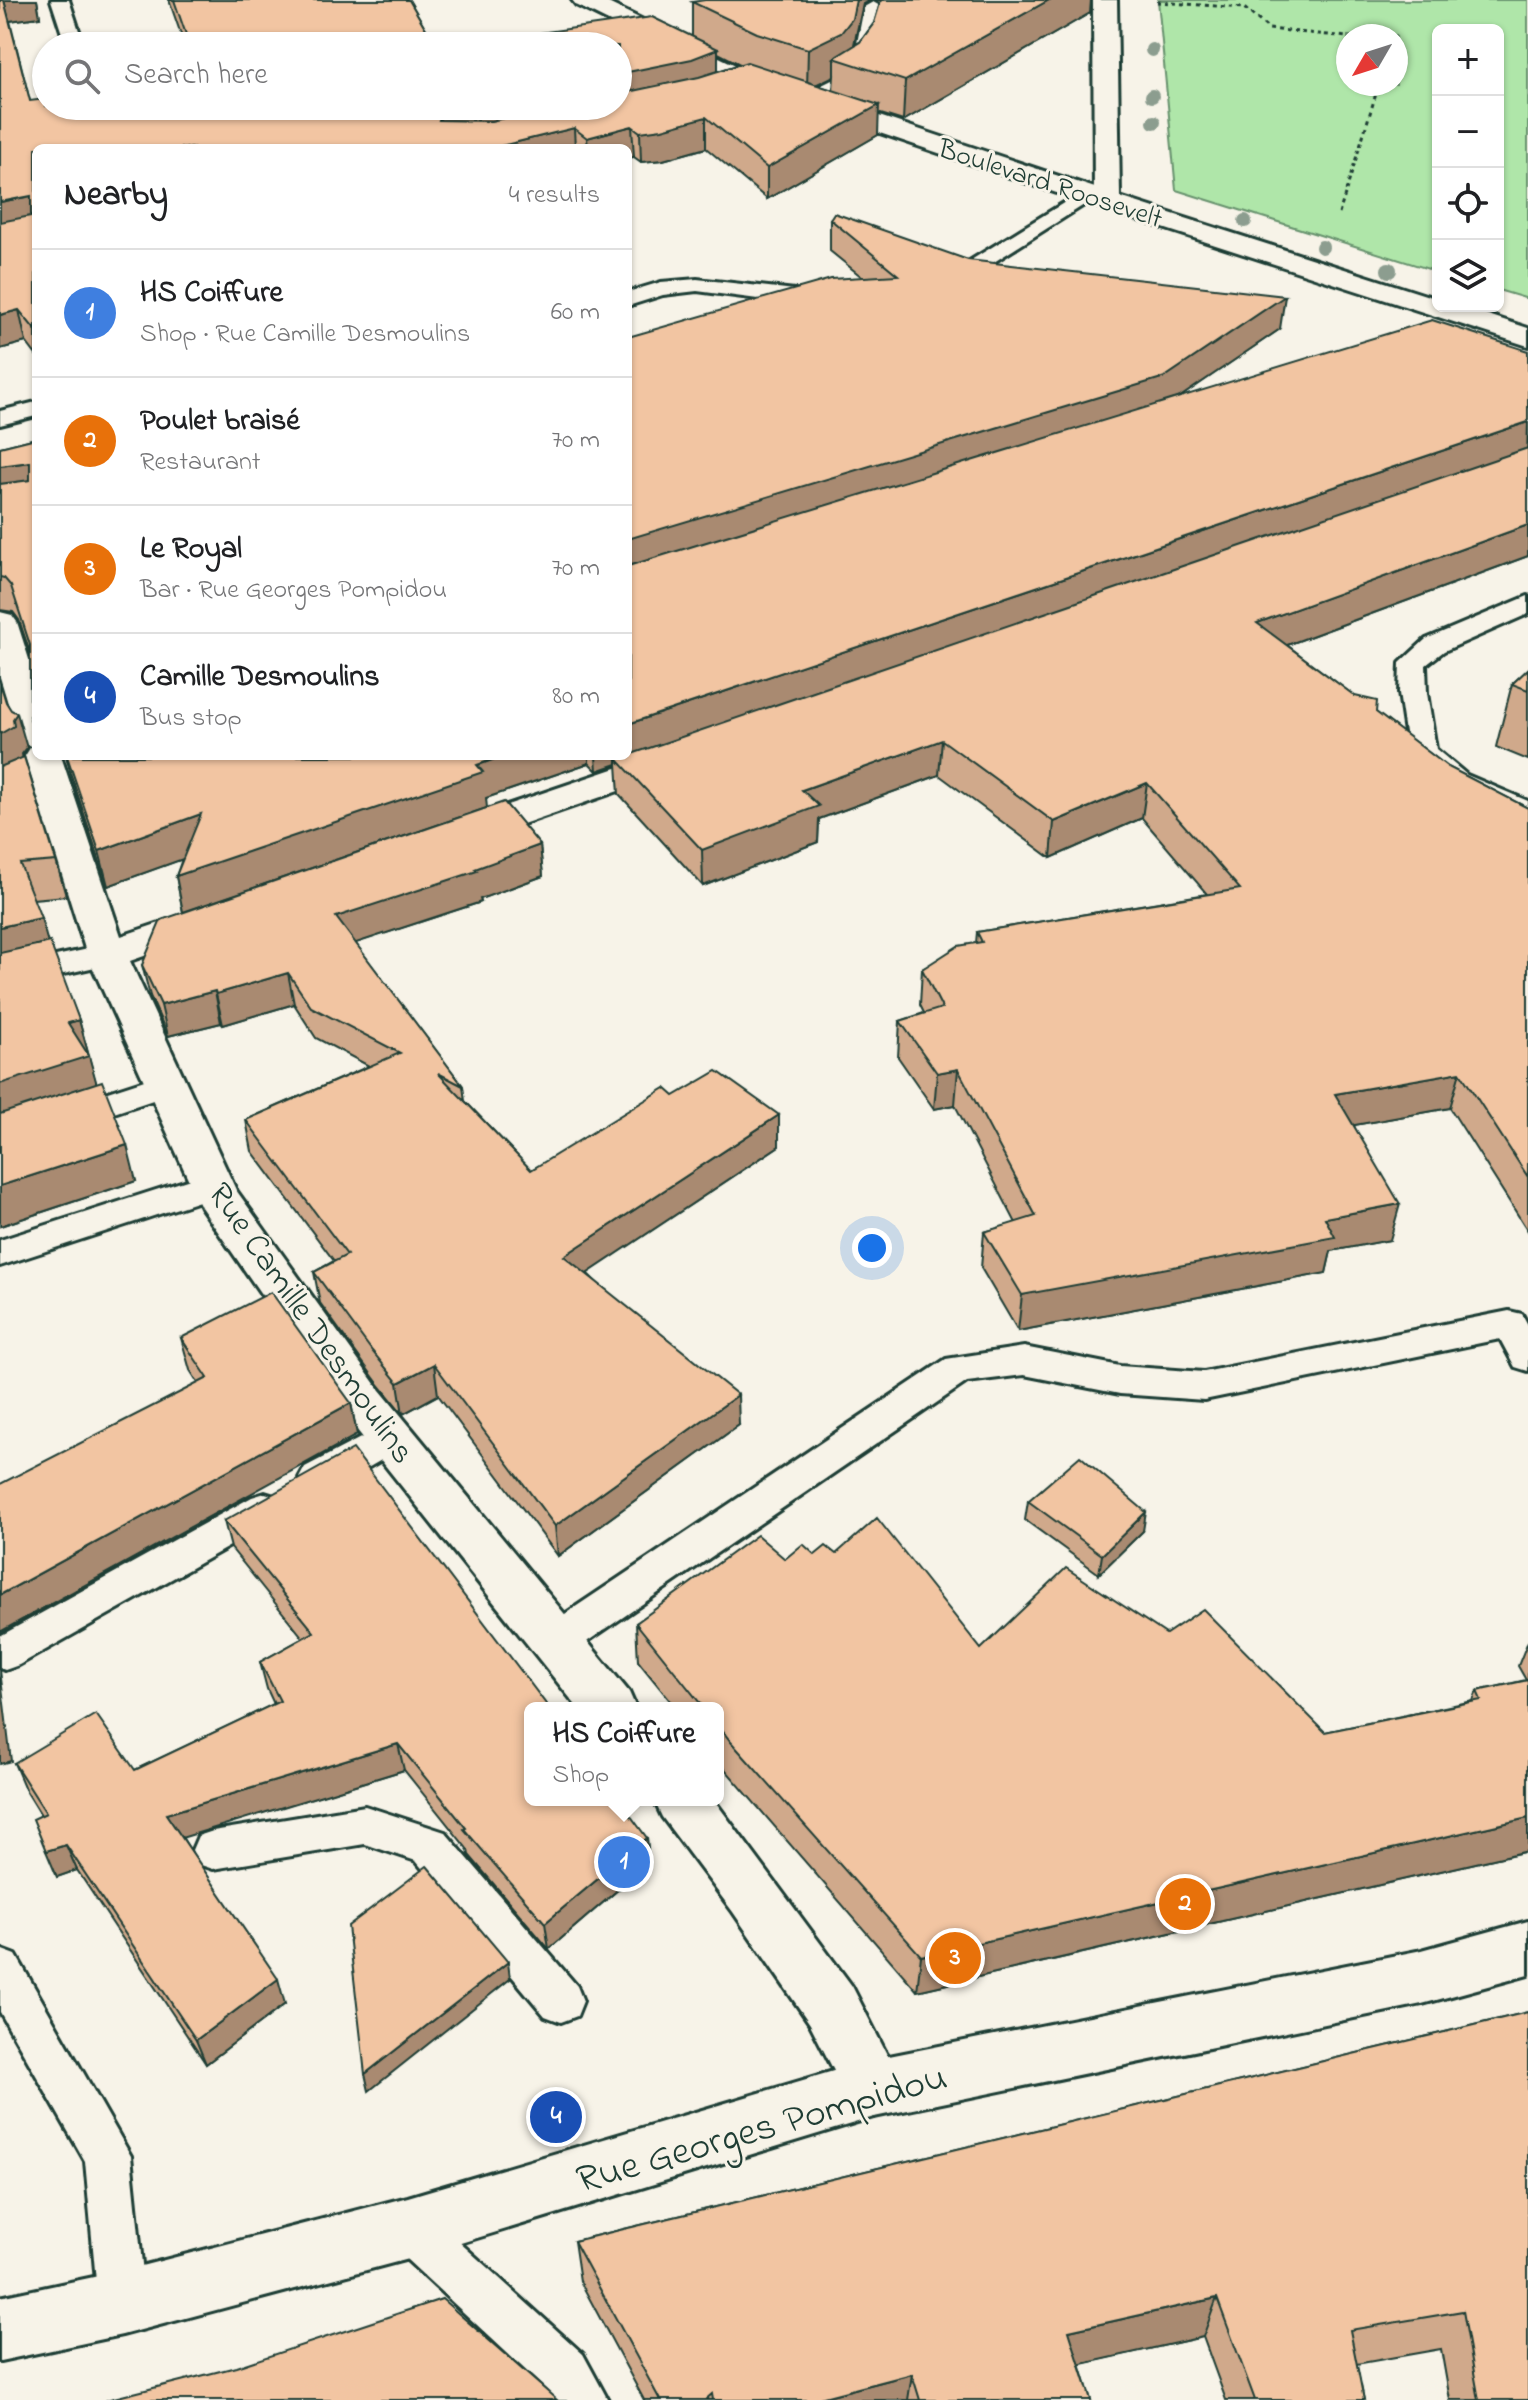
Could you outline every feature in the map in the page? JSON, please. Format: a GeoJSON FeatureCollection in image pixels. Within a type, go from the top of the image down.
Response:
{"type":"FeatureCollection","features":[{"type":"Feature","properties":{"kind":"street","name":"Boulevard Roosevelt"},"geometry":{"type":"LineString","coordinates":[[584,0],[747,80],[1528,337]]}},
{"type":"Feature","properties":{"kind":"street"},"geometry":{"type":"LineString","coordinates":[[1098,197],[1105,0]]}},
{"type":"Feature","properties":{"kind":"street"},"geometry":{"type":"LineString","coordinates":[[711,93],[747,80]]}},
{"type":"Feature","properties":{"kind":"street"},"geometry":{"type":"LineString","coordinates":[[1428,338],[1472,319]]}},
{"type":"Feature","properties":{"kind":"street","name":"Rue Camille Desmoulins"},"geometry":{"type":"LineString","coordinates":[[0,622],[32,725]]}},
{"type":"Feature","properties":{"kind":"street"},"geometry":{"type":"LineString","coordinates":[[425,845],[697,751]]}},
{"type":"Feature","properties":{"kind":"street","name":"Rue Camille Desmoulins"},"geometry":{"type":"LineString","coordinates":[[43,761],[107,955],[217,1196],[358,1397],[605,1702]]}},
{"type":"Feature","properties":{"kind":"street"},"geometry":{"type":"LineString","coordinates":[[107,955],[243,908]]}},
{"type":"Feature","properties":{"kind":"street"},"geometry":{"type":"LineString","coordinates":[[686,1806],[753,1894],[831,2005],[874,2088]]}},
{"type":"Feature","properties":{"kind":"street","name":"Rue Georges Pompidou"},"geometry":{"type":"LineString","coordinates":[[0,2329],[122,2303],[408,2228],[874,2088],[1422,1977],[1528,1948]]}},
{"type":"Feature","properties":{"kind":"lane"},"geometry":{"type":"LineString","coordinates":[[60,0],[70,32]]}},
{"type":"Feature","properties":{"kind":"lane"},"geometry":{"type":"LineString","coordinates":[[807,100],[849,79],[863,59],[873,7]]}},
{"type":"Feature","properties":{"kind":"lane"},"geometry":{"type":"LineString","coordinates":[[956,276],[1098,197]]}},
{"type":"Feature","properties":{"kind":"lane"},"geometry":{"type":"LineString","coordinates":[[632,298],[661,289],[697,285],[804,298]]}},
{"type":"Feature","properties":{"kind":"lane"},"geometry":{"type":"LineString","coordinates":[[0,418],[32,410]]}},
{"type":"Feature","properties":{"kind":"lane"},"geometry":{"type":"LineString","coordinates":[[1528,604],[1435,645],[1413,663],[1413,693],[1422,752],[1457,781],[1528,811]]}},
{"type":"Feature","properties":{"kind":"lane"},"geometry":{"type":"LineString","coordinates":[[0,978],[107,955]]}},
{"type":"Feature","properties":{"kind":"lane"},"geometry":{"type":"LineString","coordinates":[[0,1139],[166,1084]]}},
{"type":"Feature","properties":{"kind":"lane"},"geometry":{"type":"LineString","coordinates":[[0,1253],[212,1184]]}},
{"type":"Feature","properties":{"kind":"lane"},"geometry":{"type":"LineString","coordinates":[[558,1640],[959,1369],[1024,1361],[1120,1380],[1204,1386],[1509,1324],[1528,1357]]}},
{"type":"Feature","properties":{"kind":"lane"},"geometry":{"type":"LineString","coordinates":[[5,1653],[391,1437]]}},
{"type":"Feature","properties":{"kind":"lane"},"geometry":{"type":"LineString","coordinates":[[213,1850],[365,1825],[430,1846],[561,2001]]}},
{"type":"Feature","properties":{"kind":"lane"},"geometry":{"type":"LineString","coordinates":[[0,1970],[108,2156],[122,2303]]}},
{"type":"Feature","properties":{"kind":"lane"},"geometry":{"type":"LineString","coordinates":[[408,2228],[565,2372],[583,2400]]}},
{"type":"Feature","properties":{"kind":"path"},"geometry":{"type":"LineString","coordinates":[[1148,1],[1244,8],[1269,29],[1336,36]]}},
{"type":"Feature","properties":{"kind":"path"},"geometry":{"type":"LineString","coordinates":[[1339,214],[1375,96]]}},
{"type":"Feature","properties":{"kind":"green space"},"geometry":{"type":"Polygon","coordinates":[[[1158,0],[1528,0],[1528,299],[1504,292],[1504,24],[1432,24],[1432,270],[1176,190],[1158,0]]]}},
{"type":"Feature","properties":{"kind":"building"},"geometry":{"type":"Polygon","coordinates":[[[0,0],[4,0],[32,101],[32,120],[632,120],[632,91],[699,77],[747,62],[879,105],[767,168],[706,117],[662,129],[640,132],[632,126],[587,138],[574,128],[509,144],[32,144],[32,326],[19,310],[0,315],[0,222],[31,216],[31,196],[0,202],[0,0]]]}},
{"type":"Feature","properties":{"kind":"building"},"geometry":{"type":"Polygon","coordinates":[[[174,0],[409,0],[428,32],[185,32],[174,0]]]}},
{"type":"Feature","properties":{"kind":"building"},"geometry":{"type":"Polygon","coordinates":[[[856,0],[852,19],[841,33],[808,49],[757,33],[692,2],[856,0]]]}},
{"type":"Feature","properties":{"kind":"building"},"geometry":{"type":"Polygon","coordinates":[[[881,0],[1049,0],[905,81],[834,58],[860,42],[874,23],[881,0]]]}},
{"type":"Feature","properties":{"kind":"building"},"geometry":{"type":"Polygon","coordinates":[[[652,17],[718,49],[692,59],[632,71],[632,32],[547,32],[652,17]]]}},
{"type":"Feature","properties":{"kind":"building"},"geometry":{"type":"Polygon","coordinates":[[[834,213],[968,260],[1285,296],[1165,377],[632,538],[632,336],[831,279],[898,275],[830,219],[834,213]]]}},
{"type":"Feature","properties":{"kind":"building"},"geometry":{"type":"Polygon","coordinates":[[[1432,320],[1528,351],[1528,422],[632,723],[632,565],[1432,320]]]}},
{"type":"Feature","properties":{"kind":"building"},"geometry":{"type":"Polygon","coordinates":[[[32,439],[32,718],[30,645],[11,586],[0,577],[0,484],[30,480],[30,462],[0,466],[0,447],[32,439]]]}},
{"type":"Feature","properties":{"kind":"building"},"geometry":{"type":"Polygon","coordinates":[[[1528,448],[1528,525],[1257,623],[1355,696],[1377,701],[1376,712],[1448,767],[1528,808],[1528,1177],[1460,1072],[1335,1094],[1400,1204],[1325,1218],[1335,1237],[1022,1295],[984,1232],[1036,1216],[958,1069],[937,1073],[900,1021],[942,1008],[922,969],[958,946],[982,942],[977,932],[1240,889],[1147,783],[1054,822],[942,740],[802,790],[819,806],[702,850],[618,760],[632,760],[632,754],[1528,448]]]}},
{"type":"Feature","properties":{"kind":"building"},"geometry":{"type":"Polygon","coordinates":[[[1528,669],[1528,690],[1512,684],[1528,669]]]}},
{"type":"Feature","properties":{"kind":"building"},"geometry":{"type":"Polygon","coordinates":[[[0,683],[6,702],[17,713],[13,719],[14,726],[0,734],[0,683]]]}},
{"type":"Feature","properties":{"kind":"building"},"geometry":{"type":"Polygon","coordinates":[[[24,757],[56,861],[20,864],[41,918],[0,927],[0,767],[24,757]]]}},
{"type":"Feature","properties":{"kind":"building"},"geometry":{"type":"Polygon","coordinates":[[[68,760],[491,760],[477,765],[483,772],[176,876],[201,814],[99,851],[68,760]]]}},
{"type":"Feature","properties":{"kind":"building"},"geometry":{"type":"Polygon","coordinates":[[[504,802],[540,845],[475,869],[477,871],[336,917],[463,1086],[438,1073],[531,1170],[665,1088],[674,1096],[717,1071],[779,1115],[564,1256],[738,1395],[555,1526],[434,1364],[398,1383],[372,1351],[314,1272],[347,1255],[246,1120],[400,1053],[311,1007],[288,973],[216,994],[215,991],[161,1005],[142,965],[161,920],[504,802]]]}},
{"type":"Feature","properties":{"kind":"building"},"geometry":{"type":"Polygon","coordinates":[[[50,942],[79,1020],[68,1023],[89,1056],[0,1084],[0,953],[50,942]]]}},
{"type":"Feature","properties":{"kind":"building"},"geometry":{"type":"Polygon","coordinates":[[[102,1081],[127,1145],[0,1186],[0,1114],[102,1081]]]}},
{"type":"Feature","properties":{"kind":"building"},"geometry":{"type":"Polygon","coordinates":[[[271,1292],[351,1403],[0,1595],[0,1484],[208,1378],[181,1338],[271,1292]]]}},
{"type":"Feature","properties":{"kind":"building"},"geometry":{"type":"Polygon","coordinates":[[[353,1449],[544,1702],[524,1702],[524,1806],[623,1806],[647,1838],[545,1923],[464,1829],[398,1744],[166,1814],[278,1979],[196,2040],[66,1845],[46,1851],[33,1819],[46,1813],[14,1763],[96,1714],[135,1770],[280,1701],[260,1662],[314,1632],[224,1521],[353,1449]]]}},
{"type":"Feature","properties":{"kind":"building"},"geometry":{"type":"Polygon","coordinates":[[[1080,1456],[1146,1512],[1102,1555],[1028,1501],[1080,1456]]]}},
{"type":"Feature","properties":{"kind":"building"},"geometry":{"type":"Polygon","coordinates":[[[877,1518],[981,1649],[1066,1568],[1166,1634],[1203,1609],[1325,1732],[1481,1700],[1477,1691],[1528,1680],[1528,1818],[921,1956],[731,1742],[724,1733],[724,1702],[699,1702],[636,1623],[757,1535],[785,1559],[803,1544],[815,1555],[826,1546],[836,1554],[877,1518]]]}},
{"type":"Feature","properties":{"kind":"building"},"geometry":{"type":"Polygon","coordinates":[[[427,1866],[508,1962],[365,2074],[348,1926],[427,1866]]]}},
{"type":"Feature","properties":{"kind":"building"},"geometry":{"type":"Polygon","coordinates":[[[1528,2012],[1528,2400],[1479,2400],[1463,2311],[1350,2330],[1364,2400],[1255,2400],[1217,2298],[1069,2331],[1091,2400],[920,2400],[912,2374],[812,2400],[713,2400],[712,2394],[705,2400],[660,2400],[574,2241],[1528,2012]]]}},
{"type":"Feature","properties":{"kind":"building"},"geometry":{"type":"Polygon","coordinates":[[[442,2299],[557,2400],[106,2400],[236,2367],[442,2299]]]}},
{"type":"Feature","properties":{"kind":"place","name":"HS Coiffure"},"geometry":{"type":"Point","coordinates":[624,1862]}},
{"type":"Feature","properties":{"kind":"place","name":"Poulet braisé"},"geometry":{"type":"Point","coordinates":[1185,1904]}},
{"type":"Feature","properties":{"kind":"place","name":"Le Royal"},"geometry":{"type":"Point","coordinates":[955,1958]}},
{"type":"Feature","properties":{"kind":"place","name":"Camille Desmoulins"},"geometry":{"type":"Point","coordinates":[556,2117]}}]}
